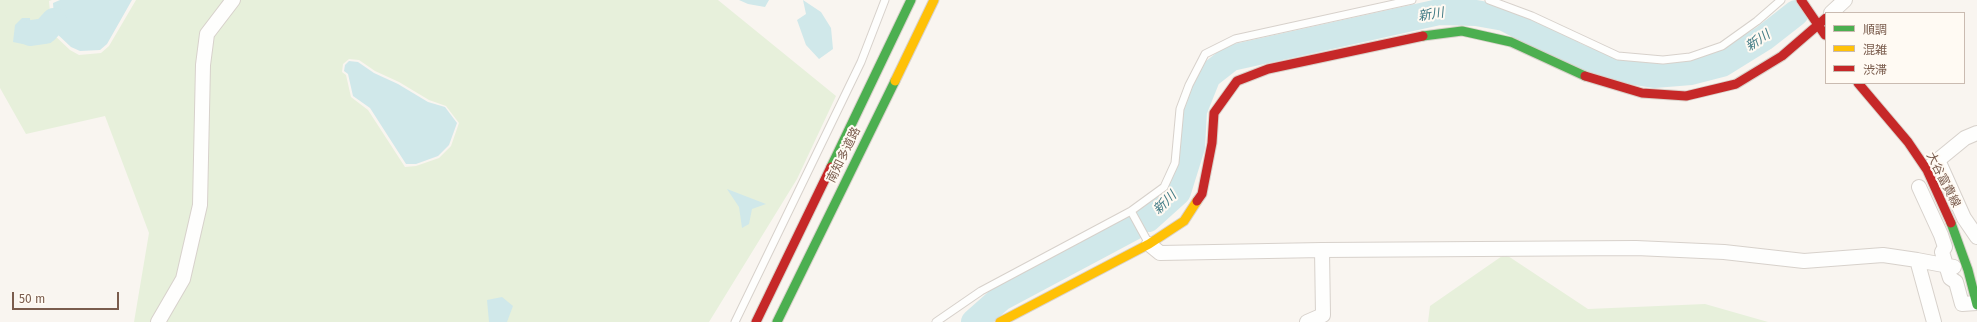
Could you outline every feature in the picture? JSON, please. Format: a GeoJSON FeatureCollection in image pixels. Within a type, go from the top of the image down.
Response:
{"type":"FeatureCollection","features":[{"type":"Feature","properties":{"kind":"main road","name":"南知多道路"},"geometry":{"type":"LineString","coordinates":[[756,322],[911,0]]}},
{"type":"Feature","properties":{"kind":"main road","name":"南知多道路"},"geometry":{"type":"LineString","coordinates":[[777,322],[934,0]]}},
{"type":"Feature","properties":{"kind":"main road"},"geometry":{"type":"LineString","coordinates":[[1801,0],[1825,35]]}},
{"type":"Feature","properties":{"kind":"main road"},"geometry":{"type":"LineString","coordinates":[[885,55],[884,40],[897,7]]}},
{"type":"Feature","properties":{"kind":"main road"},"geometry":{"type":"LineString","coordinates":[[1000,322],[1150,244],[1184,221],[1202,194],[1212,143],[1214,113],[1237,81],[1268,69],[1412,37],[1462,31],[1511,42],[1577,74],[1634,91],[1686,96],[1736,84],[1782,56],[1825,19]]}},
{"type":"Feature","properties":{"kind":"main road","name":"大谷富貴線"},"geometry":{"type":"LineString","coordinates":[[1859,84],[1908,142],[1927,170],[1972,270],[1977,303]]}},
{"type":"Feature","properties":{"kind":"street"},"geometry":{"type":"LineString","coordinates":[[158,322],[183,279],[200,205],[203,64],[207,34],[234,0]]}},
{"type":"Feature","properties":{"kind":"street"},"geometry":{"type":"LineString","coordinates":[[1832,12],[1845,0]]}},
{"type":"Feature","properties":{"kind":"street"},"geometry":{"type":"LineString","coordinates":[[1927,170],[1965,138],[1977,133]]}},
{"type":"Feature","properties":{"kind":"street"},"geometry":{"type":"LineString","coordinates":[[1938,160],[1964,218],[1976,236]]}},
{"type":"Feature","properties":{"kind":"street"},"geometry":{"type":"LineString","coordinates":[[1918,186],[1941,235],[1945,247],[1942,252],[1950,278],[1956,282],[1962,304],[1977,303]]}},
{"type":"Feature","properties":{"kind":"street"},"geometry":{"type":"LineString","coordinates":[[1941,235],[1976,236]]}},
{"type":"Feature","properties":{"kind":"street"},"geometry":{"type":"LineString","coordinates":[[1150,244],[1160,253],[1322,250],[1636,248],[1724,252],[1804,261],[1883,255],[1972,270]]}},
{"type":"Feature","properties":{"kind":"street"},"geometry":{"type":"LineString","coordinates":[[1307,322],[1323,315],[1322,250]]}},
{"type":"Feature","properties":{"kind":"street"},"geometry":{"type":"LineString","coordinates":[[1917,260],[1934,322]]}},
{"type":"Feature","properties":{"kind":"lane"},"geometry":{"type":"LineString","coordinates":[[735,322],[855,76],[885,0]]}},
{"type":"Feature","properties":{"kind":"lane"},"geometry":{"type":"LineString","coordinates":[[936,322],[981,291],[1131,210],[1164,188],[1174,163],[1180,109],[1189,85],[1205,54],[1235,39],[1412,0]]}},
{"type":"Feature","properties":{"kind":"lane"},"geometry":{"type":"LineString","coordinates":[[1490,0],[1532,16],[1618,56],[1663,60],[1690,57],[1722,46],[1757,21],[1781,0]]}},
{"type":"Feature","properties":{"kind":"lane"},"geometry":{"type":"LineString","coordinates":[[1131,210],[1150,244]]}},
{"type":"Feature","properties":{"kind":"green space"},"geometry":{"type":"Polygon","coordinates":[[[0,0],[52,0],[49,1],[52,33],[70,50],[79,55],[101,53],[109,46],[136,0],[718,0],[836,96],[797,179],[709,322],[134,322],[149,233],[105,116],[26,134],[0,88],[0,0]],[[349,59],[343,64],[342,72],[346,75],[351,97],[368,110],[405,167],[416,166],[439,158],[451,146],[459,123],[446,106],[429,100],[399,82],[375,71],[359,60],[349,59]]]}},
{"type":"Feature","properties":{"kind":"green space"},"geometry":{"type":"Polygon","coordinates":[[[1505,254],[1588,309],[1705,304],[1768,322],[1428,322],[1430,306],[1505,254]]]}},
{"type":"Feature","properties":{"kind":"water"},"geometry":{"type":"Polygon","coordinates":[[[60,0],[132,0],[107,44],[100,50],[80,51],[71,47],[55,32],[53,3],[60,0]]]}},
{"type":"Feature","properties":{"kind":"water"},"geometry":{"type":"Polygon","coordinates":[[[739,0],[769,0],[765,7],[748,4],[739,0]]]}},
{"type":"Feature","properties":{"kind":"water"},"geometry":{"type":"Polygon","coordinates":[[[803,0],[821,12],[831,28],[833,49],[819,59],[806,45],[797,20],[806,14],[803,0]]]}},
{"type":"Feature","properties":{"kind":"water"},"geometry":{"type":"Polygon","coordinates":[[[22,18],[30,18],[32,46],[13,42],[15,25],[22,18]]]}},
{"type":"Feature","properties":{"kind":"water"},"geometry":{"type":"Polygon","coordinates":[[[349,61],[358,62],[374,73],[398,84],[428,102],[445,107],[457,123],[449,145],[438,156],[416,164],[406,164],[370,108],[353,96],[348,74],[344,71],[345,65],[349,61]]]}},
{"type":"Feature","properties":{"kind":"water"},"geometry":{"type":"Polygon","coordinates":[[[727,189],[766,204],[752,209],[749,224],[742,228],[739,207],[727,189]]]}},
{"type":"Feature","properties":{"kind":"water"},"geometry":{"type":"Polygon","coordinates":[[[502,297],[513,306],[507,322],[489,322],[487,300],[502,297]]]}},
{"type":"Feature","properties":{"kind":"waterway","name":"新川"},"geometry":{"type":"LineString","coordinates":[[1148,219],[1178,192],[1192,147],[1194,111],[1208,76],[1231,58],[1439,12],[1476,13],[1504,18],[1579,57],[1615,69],[1654,75],[1691,72],[1722,64],[1764,38],[1796,13]]}},
{"type":"Feature","properties":{"kind":"waterway"},"geometry":{"type":"LineString","coordinates":[[31,33],[45,31],[54,21]]}},
{"type":"Feature","properties":{"kind":"waterway","name":"新川"},"geometry":{"type":"LineString","coordinates":[[974,322],[1001,298],[1134,227]]}},
{"type":"Feature","properties":{"kind":"traffic: fast"},"geometry":{"type":"LineString","coordinates":[[831,167],[911,0]]}},
{"type":"Feature","properties":{"kind":"traffic: fast"},"geometry":{"type":"LineString","coordinates":[[1423,36],[1462,31],[1511,42],[1585,76]]}},
{"type":"Feature","properties":{"kind":"traffic: fast"},"geometry":{"type":"LineString","coordinates":[[777,322],[895,81]]}},
{"type":"Feature","properties":{"kind":"traffic: fast"},"geometry":{"type":"LineString","coordinates":[[1951,223],[1968,270],[1977,305]]}},
{"type":"Feature","properties":{"kind":"traffic: slow"},"geometry":{"type":"LineString","coordinates":[[895,81],[934,0]]}},
{"type":"Feature","properties":{"kind":"traffic: slow"},"geometry":{"type":"LineString","coordinates":[[1000,322],[1149,244],[1184,221],[1197,201]]}},
{"type":"Feature","properties":{"kind":"traffic: jam"},"geometry":{"type":"LineString","coordinates":[[1801,0],[1825,35]]}},
{"type":"Feature","properties":{"kind":"traffic: jam"},"geometry":{"type":"LineString","coordinates":[[1585,76],[1642,93],[1686,96],[1736,84],[1782,56],[1825,19]]}},
{"type":"Feature","properties":{"kind":"traffic: jam"},"geometry":{"type":"LineString","coordinates":[[1197,201],[1202,194],[1212,143],[1214,113],[1237,81],[1268,69],[1423,36]]}},
{"type":"Feature","properties":{"kind":"traffic: jam"},"geometry":{"type":"LineString","coordinates":[[1859,84],[1908,142],[1927,170],[1951,223]]}},
{"type":"Feature","properties":{"kind":"traffic: jam"},"geometry":{"type":"LineString","coordinates":[[756,322],[831,167]]}}]}
